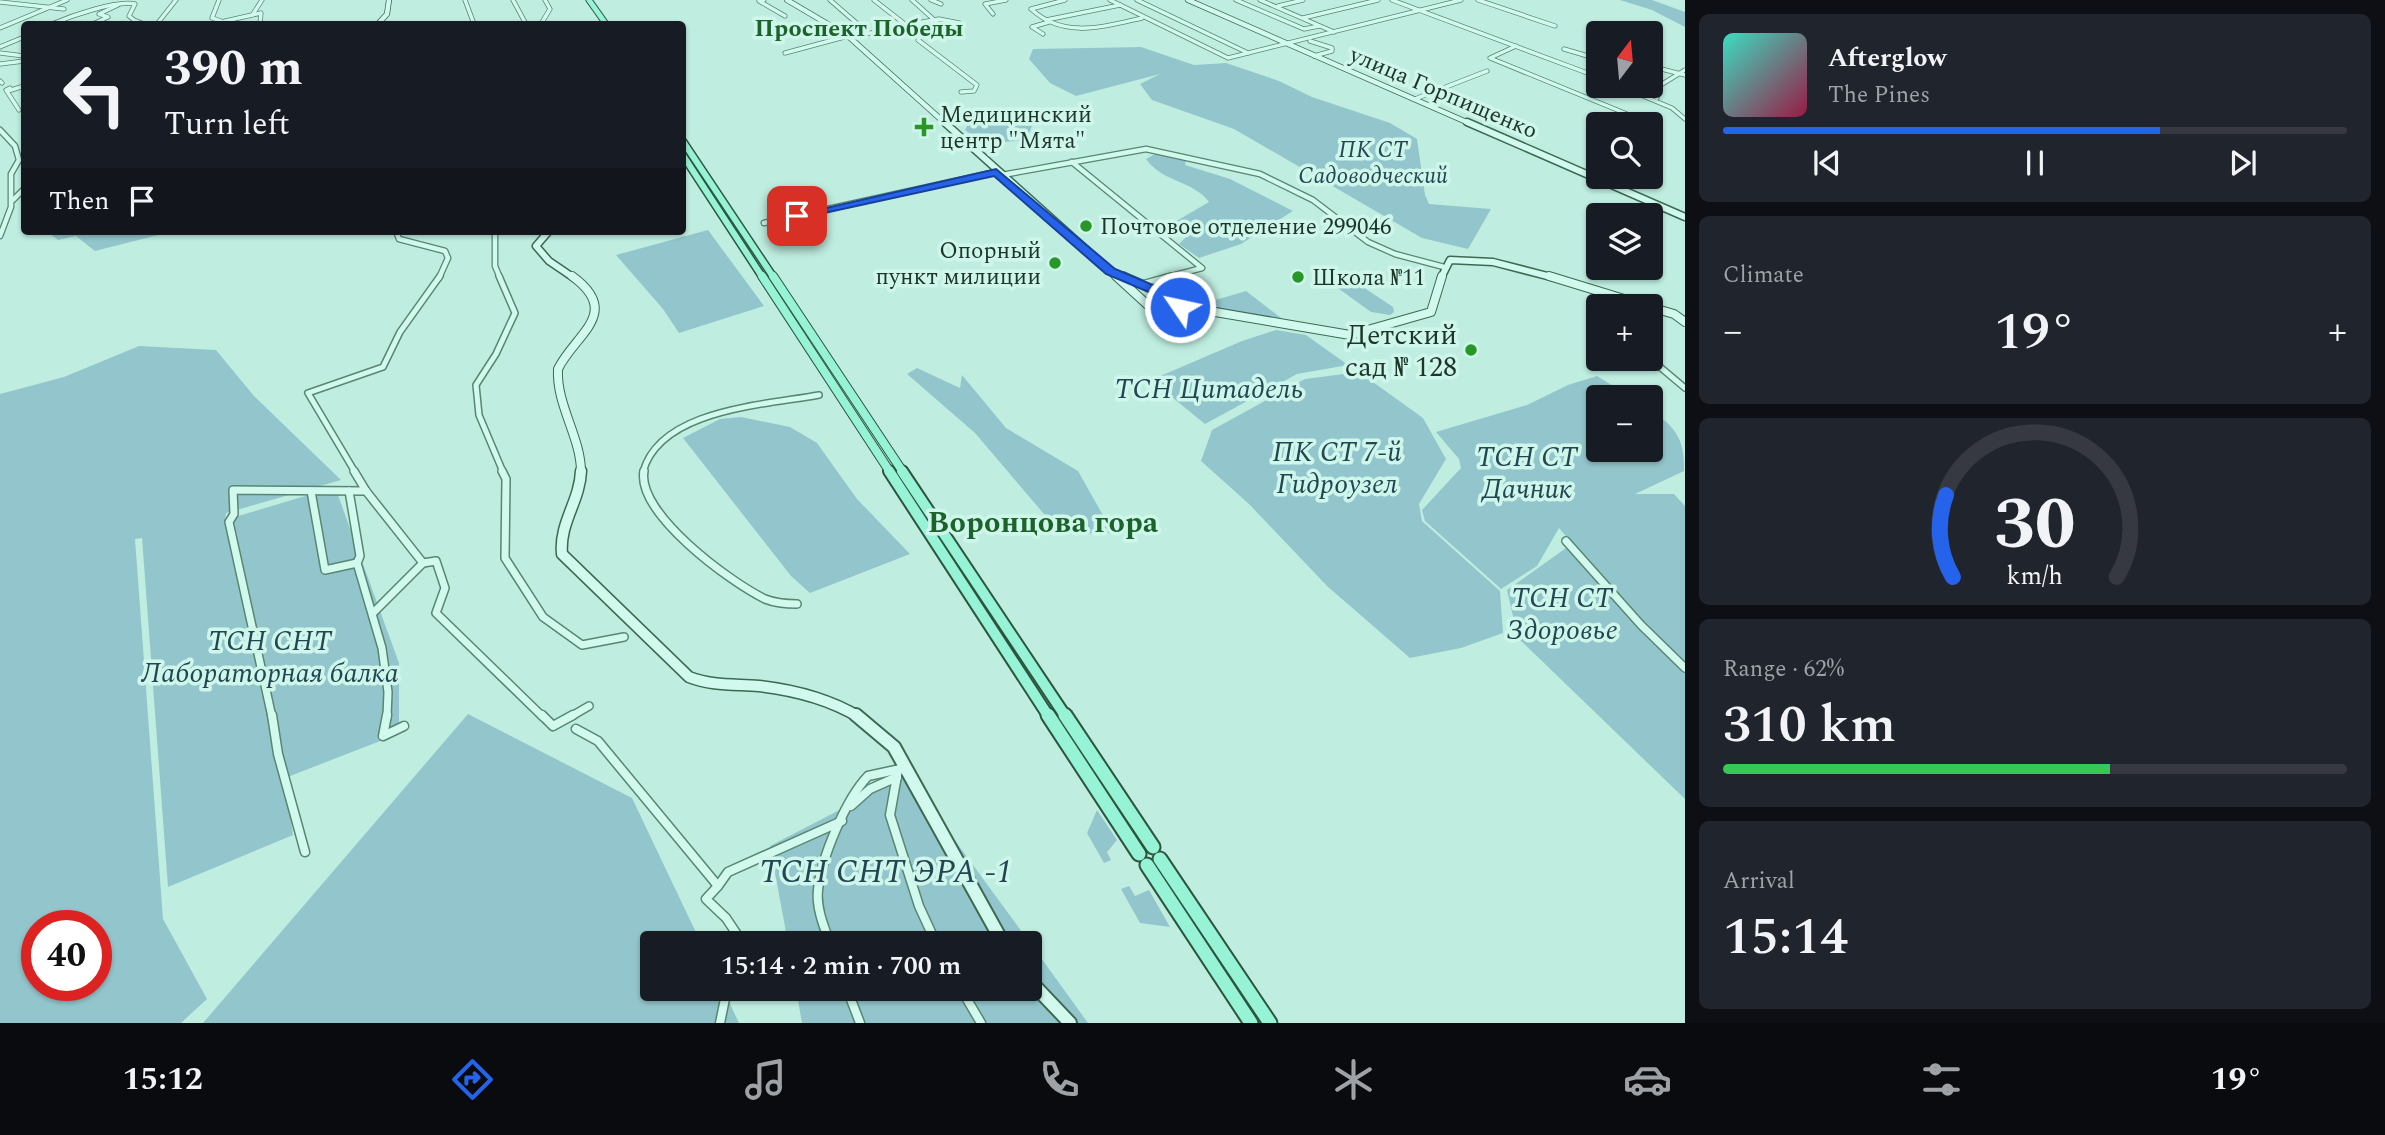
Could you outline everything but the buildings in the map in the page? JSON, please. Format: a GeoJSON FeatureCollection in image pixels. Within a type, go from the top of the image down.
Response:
{"type":"FeatureCollection","features":[{"type":"Feature","properties":{"kind":"main road"},"geometry":{"type":"LineString","coordinates":[[381,21],[387,14],[389,0]]}},
{"type":"Feature","properties":{"kind":"main road"},"geometry":{"type":"LineString","coordinates":[[583,0],[597,21]]}},
{"type":"Feature","properties":{"kind":"main road"},"geometry":{"type":"LineString","coordinates":[[589,0],[604,21]]}},
{"type":"Feature","properties":{"kind":"main road"},"geometry":{"type":"LineString","coordinates":[[787,0],[848,36],[998,174],[1150,308],[1170,312],[1180,306],[1356,335],[1431,312],[1444,267],[1452,259],[1486,260],[1597,294]]}},
{"type":"Feature","properties":{"kind":"main road","name":"улица Горпищенко"},"geometry":{"type":"LineString","coordinates":[[1190,1],[1685,217]]}},
{"type":"Feature","properties":{"kind":"main road"},"geometry":{"type":"LineString","coordinates":[[686,146],[944,542],[1129,839],[1150,856]]}},
{"type":"Feature","properties":{"kind":"main road"},"geometry":{"type":"LineString","coordinates":[[686,160],[1143,833],[1150,856],[1251,1023]]}},
{"type":"Feature","properties":{"kind":"main road"},"geometry":{"type":"LineString","coordinates":[[546,235],[536,246],[541,255],[584,286],[593,299],[595,313],[584,338],[558,369],[557,385],[573,424],[582,466],[580,486],[563,521],[559,538],[562,554],[689,677],[706,684],[760,687],[788,692],[848,711],[872,723],[885,735],[900,772],[996,931]]}},
{"type":"Feature","properties":{"kind":"main road"},"geometry":{"type":"LineString","coordinates":[[1111,272],[1175,299],[1180,306]]}},
{"type":"Feature","properties":{"kind":"main road"},"geometry":{"type":"LineString","coordinates":[[1663,311],[1674,314],[1685,322]]}},
{"type":"Feature","properties":{"kind":"main road"},"geometry":{"type":"LineString","coordinates":[[1129,839],[1140,842],[1143,833]]}},
{"type":"Feature","properties":{"kind":"main road"},"geometry":{"type":"LineString","coordinates":[[1163,876],[1270,1023]]}},
{"type":"Feature","properties":{"kind":"main road"},"geometry":{"type":"LineString","coordinates":[[1042,994],[1070,1023]]}},
{"type":"Feature","properties":{"kind":"street"},"geometry":{"type":"LineString","coordinates":[[0,9],[22,0]]}},
{"type":"Feature","properties":{"kind":"street"},"geometry":{"type":"LineString","coordinates":[[0,28],[67,0]]}},
{"type":"Feature","properties":{"kind":"street"},"geometry":{"type":"LineString","coordinates":[[159,21],[176,0]]}},
{"type":"Feature","properties":{"kind":"street"},"geometry":{"type":"LineString","coordinates":[[219,0],[212,18],[221,21],[261,13],[260,21]]}},
{"type":"Feature","properties":{"kind":"street"},"geometry":{"type":"LineString","coordinates":[[252,15],[262,0]]}},
{"type":"Feature","properties":{"kind":"street"},"geometry":{"type":"LineString","coordinates":[[465,0],[473,21]]}},
{"type":"Feature","properties":{"kind":"street"},"geometry":{"type":"LineString","coordinates":[[513,0],[524,21]]}},
{"type":"Feature","properties":{"kind":"street"},"geometry":{"type":"LineString","coordinates":[[543,21],[550,9],[545,0]]}},
{"type":"Feature","properties":{"kind":"street"},"geometry":{"type":"LineString","coordinates":[[758,1],[764,0]]}},
{"type":"Feature","properties":{"kind":"street"},"geometry":{"type":"LineString","coordinates":[[830,0],[869,33]]}},
{"type":"Feature","properties":{"kind":"street"},"geometry":{"type":"LineString","coordinates":[[874,0],[921,36],[918,40],[977,85],[974,91],[961,92]]}},
{"type":"Feature","properties":{"kind":"street"},"geometry":{"type":"LineString","coordinates":[[912,0],[951,35]]}},
{"type":"Feature","properties":{"kind":"street"},"geometry":{"type":"LineString","coordinates":[[931,0],[941,4]]}},
{"type":"Feature","properties":{"kind":"street"},"geometry":{"type":"LineString","coordinates":[[993,15],[985,4],[1006,0]]}},
{"type":"Feature","properties":{"kind":"street"},"geometry":{"type":"LineString","coordinates":[[1065,0],[1032,7],[1033,12],[1048,21],[1078,31],[1142,18]]}},
{"type":"Feature","properties":{"kind":"street"},"geometry":{"type":"LineString","coordinates":[[1110,0],[1228,58],[1461,0]]}},
{"type":"Feature","properties":{"kind":"street"},"geometry":{"type":"LineString","coordinates":[[1138,0],[1248,53]]}},
{"type":"Feature","properties":{"kind":"street"},"geometry":{"type":"LineString","coordinates":[[1190,1],[1198,0]]}},
{"type":"Feature","properties":{"kind":"street"},"geometry":{"type":"LineString","coordinates":[[1236,0],[1304,29],[1319,26]]}},
{"type":"Feature","properties":{"kind":"street"},"geometry":{"type":"LineString","coordinates":[[1260,0],[1334,32]]}},
{"type":"Feature","properties":{"kind":"street"},"geometry":{"type":"LineString","coordinates":[[1276,6],[1303,0]]}},
{"type":"Feature","properties":{"kind":"street"},"geometry":{"type":"LineString","coordinates":[[1303,18],[1378,0]]}},
{"type":"Feature","properties":{"kind":"street"},"geometry":{"type":"LineString","coordinates":[[1392,0],[1586,72]]}},
{"type":"Feature","properties":{"kind":"street"},"geometry":{"type":"LineString","coordinates":[[1434,0],[1446,4]]}},
{"type":"Feature","properties":{"kind":"street"},"geometry":{"type":"LineString","coordinates":[[1478,0],[1555,26]]}},
{"type":"Feature","properties":{"kind":"street"},"geometry":{"type":"LineString","coordinates":[[60,21],[97,5],[132,1]]}},
{"type":"Feature","properties":{"kind":"street"},"geometry":{"type":"LineString","coordinates":[[99,14],[132,1]]}},
{"type":"Feature","properties":{"kind":"street"},"geometry":{"type":"LineString","coordinates":[[132,1],[135,4],[129,16],[132,21]]}},
{"type":"Feature","properties":{"kind":"street"},"geometry":{"type":"LineString","coordinates":[[758,1],[785,16]]}},
{"type":"Feature","properties":{"kind":"street"},"geometry":{"type":"LineString","coordinates":[[0,2],[64,9]]}},
{"type":"Feature","properties":{"kind":"street"},"geometry":{"type":"LineString","coordinates":[[1043,34],[1033,26],[1120,5]]}},
{"type":"Feature","properties":{"kind":"street"},"geometry":{"type":"LineString","coordinates":[[82,12],[108,17],[99,21]]}},
{"type":"Feature","properties":{"kind":"street"},"geometry":{"type":"LineString","coordinates":[[785,53],[848,36],[935,20],[959,23]]}},
{"type":"Feature","properties":{"kind":"street"},"geometry":{"type":"LineString","coordinates":[[869,33],[906,26]]}},
{"type":"Feature","properties":{"kind":"street"},"geometry":{"type":"LineString","coordinates":[[1314,56],[1332,51],[1332,48],[1318,40],[1321,35]]}},
{"type":"Feature","properties":{"kind":"street"},"geometry":{"type":"LineString","coordinates":[[0,47],[21,38]]}},
{"type":"Feature","properties":{"kind":"street"},"geometry":{"type":"LineString","coordinates":[[1304,41],[1326,44]]}},
{"type":"Feature","properties":{"kind":"street"},"geometry":{"type":"LineString","coordinates":[[1516,46],[1490,58],[1623,112]]}},
{"type":"Feature","properties":{"kind":"street"},"geometry":{"type":"LineString","coordinates":[[1564,49],[1586,55]]}},
{"type":"Feature","properties":{"kind":"street"},"geometry":{"type":"LineString","coordinates":[[0,53],[21,60]]}},
{"type":"Feature","properties":{"kind":"street"},"geometry":{"type":"LineString","coordinates":[[0,64],[21,61]]}},
{"type":"Feature","properties":{"kind":"street"},"geometry":{"type":"LineString","coordinates":[[1663,69],[1685,72]]}},
{"type":"Feature","properties":{"kind":"street"},"geometry":{"type":"LineString","coordinates":[[1415,99],[1471,74],[1487,71]]}},
{"type":"Feature","properties":{"kind":"street"},"geometry":{"type":"LineString","coordinates":[[1663,84],[1679,73]]}},
{"type":"Feature","properties":{"kind":"street"},"geometry":{"type":"LineString","coordinates":[[19,110],[9,89],[21,87]]}},
{"type":"Feature","properties":{"kind":"street"},"geometry":{"type":"LineString","coordinates":[[1648,98],[1672,108]]}},
{"type":"Feature","properties":{"kind":"street"},"geometry":{"type":"LineString","coordinates":[[1659,98],[1685,119]]}},
{"type":"Feature","properties":{"kind":"street"},"geometry":{"type":"LineString","coordinates":[[0,130],[15,146],[19,160],[8,180],[13,200]]}},
{"type":"Feature","properties":{"kind":"street"},"geometry":{"type":"LineString","coordinates":[[764,223],[998,174],[1143,148],[1260,174],[1313,200],[1368,243],[1395,254],[1444,267]]}},
{"type":"Feature","properties":{"kind":"street"},"geometry":{"type":"LineString","coordinates":[[1072,162],[1202,268],[1142,284]]}},
{"type":"Feature","properties":{"kind":"street"},"geometry":{"type":"LineString","coordinates":[[0,236],[13,200],[21,192]]}},
{"type":"Feature","properties":{"kind":"street"},"geometry":{"type":"LineString","coordinates":[[398,235],[399,239],[445,251],[448,257],[444,271],[400,332],[383,367],[308,393],[366,491],[423,564]]}},
{"type":"Feature","properties":{"kind":"street"},"geometry":{"type":"LineString","coordinates":[[495,235],[495,266],[514,313],[496,354],[475,385],[479,415],[506,479],[505,558],[543,617],[582,645],[624,637]]}},
{"type":"Feature","properties":{"kind":"street"},"geometry":{"type":"LineString","coordinates":[[1663,370],[1685,388]]}},
{"type":"Feature","properties":{"kind":"street"},"geometry":{"type":"LineString","coordinates":[[797,604],[780,604],[765,598],[708,560],[650,503],[642,486],[644,471],[653,448],[670,433],[714,415],[819,396]]}},
{"type":"Feature","properties":{"kind":"street"},"geometry":{"type":"LineString","coordinates":[[305,852],[278,754],[266,678],[256,649],[229,523],[234,514],[233,490],[276,488],[366,491]]}},
{"type":"Feature","properties":{"kind":"street"},"geometry":{"type":"LineString","coordinates":[[311,491],[326,570],[358,563]]}},
{"type":"Feature","properties":{"kind":"street"},"geometry":{"type":"LineString","coordinates":[[349,491],[360,556],[358,563],[389,677],[388,719],[383,736],[404,726]]}},
{"type":"Feature","properties":{"kind":"street"},"geometry":{"type":"LineString","coordinates":[[1566,541],[1641,625],[1685,668]]}},
{"type":"Feature","properties":{"kind":"street"},"geometry":{"type":"LineString","coordinates":[[373,613],[423,564],[436,561],[445,587],[436,613],[553,726],[589,706]]}},
{"type":"Feature","properties":{"kind":"street"},"geometry":{"type":"LineString","coordinates":[[576,729],[598,741],[718,886]]}},
{"type":"Feature","properties":{"kind":"street"},"geometry":{"type":"LineString","coordinates":[[826,931],[818,891],[822,869],[847,810],[870,789],[900,772]]}},
{"type":"Feature","properties":{"kind":"street"},"geometry":{"type":"LineString","coordinates":[[900,772],[890,815],[919,906],[930,931]]}},
{"type":"Feature","properties":{"kind":"street"},"geometry":{"type":"LineString","coordinates":[[735,931],[726,918],[706,899],[729,872],[842,821]]}},
{"type":"Feature","properties":{"kind":"street"},"geometry":{"type":"LineString","coordinates":[[720,1023],[725,1001]]}},
{"type":"Feature","properties":{"kind":"street"},"geometry":{"type":"LineString","coordinates":[[852,1001],[860,1023]]}},
{"type":"Feature","properties":{"kind":"street"},"geometry":{"type":"LineString","coordinates":[[968,1001],[981,1023]]}},
{"type":"Feature","properties":{"kind":"green space"},"geometry":{"type":"Polygon","coordinates":[[[1620,0],[1652,0],[1685,12],[1685,27],[1652,10],[1620,0]]]}},
{"type":"Feature","properties":{"kind":"green space","name":"ПК СТ Садоводческий"},"geometry":{"type":"Polygon","coordinates":[[[1141,47],[1194,65],[1226,63],[1279,81],[1312,97],[1390,123],[1417,139],[1425,195],[1429,204],[1491,209],[1468,249],[1422,238],[1234,129],[1152,100],[1140,84],[1160,74],[1076,96],[1050,83],[1029,59],[1033,49],[1141,47]]]}},
{"type":"Feature","properties":{"kind":"green space"},"geometry":{"type":"Polygon","coordinates":[[[990,122],[1032,126],[1026,140],[983,144],[965,130],[967,126],[990,122]]]}},
{"type":"Feature","properties":{"kind":"green space"},"geometry":{"type":"Polygon","coordinates":[[[1157,153],[1186,160],[1185,165],[1230,179],[1293,211],[1241,244],[1199,258],[1179,244],[1191,232],[1173,223],[1209,202],[1195,190],[1153,167],[1146,159],[1157,153]]]}},
{"type":"Feature","properties":{"kind":"green space"},"geometry":{"type":"Polygon","coordinates":[[[708,230],[764,306],[679,333],[663,309],[616,255],[708,230]]]}},
{"type":"Feature","properties":{"kind":"green space"},"geometry":{"type":"Polygon","coordinates":[[[51,235],[158,235],[95,251],[76,236],[58,240],[51,235]]]}},
{"type":"Feature","properties":{"kind":"green space"},"geometry":{"type":"Polygon","coordinates":[[[1338,279],[1354,281],[1393,307],[1394,312],[1390,315],[1371,312],[1335,286],[1338,279]]]}},
{"type":"Feature","properties":{"kind":"green space"},"geometry":{"type":"Polygon","coordinates":[[[1246,291],[1285,321],[1195,306],[1246,291]]]}},
{"type":"Feature","properties":{"kind":"green space","name":"ТСН Цитадель"},"geometry":{"type":"Polygon","coordinates":[[[1276,330],[1306,335],[1348,365],[1297,374],[1205,424],[1151,380],[1242,341],[1276,330]]]}},
{"type":"Feature","properties":{"kind":"green space","name":"ТСН СНТ Лабораторная балка"},"geometry":{"type":"Polygon","coordinates":[[[139,346],[216,350],[254,396],[341,480],[226,513],[225,520],[335,487],[399,663],[399,725],[388,738],[285,778],[293,835],[168,887],[142,538],[135,539],[163,919],[207,999],[181,1023],[0,1023],[0,394],[64,377],[139,346]]]}},
{"type":"Feature","properties":{"kind":"green space"},"geometry":{"type":"Polygon","coordinates":[[[917,368],[960,388],[962,375],[1006,428],[1078,471],[1113,533],[1061,534],[975,433],[907,374],[917,368]]]}},
{"type":"Feature","properties":{"kind":"green space","name":"ПК СТ 7-й Гидроузел"},"geometry":{"type":"Polygon","coordinates":[[[1359,372],[1423,418],[1446,459],[1419,504],[1422,521],[1500,591],[1503,633],[1461,648],[1410,658],[1327,586],[1249,504],[1201,461],[1212,430],[1305,379],[1359,372]]]}},
{"type":"Feature","properties":{"kind":"green space","name":"ТСН СТ Дачник"},"geometry":{"type":"Polygon","coordinates":[[[1597,376],[1612,385],[1586,385],[1586,462],[1663,462],[1663,420],[1677,434],[1683,450],[1684,471],[1635,494],[1674,494],[1685,506],[1685,665],[1613,591],[1559,528],[1537,566],[1501,589],[1425,521],[1422,510],[1461,468],[1459,459],[1436,432],[1527,405],[1568,385],[1597,376]]]}},
{"type":"Feature","properties":{"kind":"green space"},"geometry":{"type":"Polygon","coordinates":[[[741,417],[790,427],[817,443],[857,499],[910,554],[810,593],[791,576],[683,438],[720,419],[741,417]]]}},
{"type":"Feature","properties":{"kind":"green space","name":"ТСН СТ Здоровье"},"geometry":{"type":"Polygon","coordinates":[[[1566,548],[1685,673],[1685,799],[1518,638],[1507,590],[1566,548]]]}},
{"type":"Feature","properties":{"kind":"green space"},"geometry":{"type":"Polygon","coordinates":[[[468,714],[632,798],[695,931],[640,931],[640,1001],[729,1001],[739,1023],[203,1023],[468,714]]]}},
{"type":"Feature","properties":{"kind":"green space","name":"ТСН СНТ ЭРА -1"},"geometry":{"type":"Polygon","coordinates":[[[907,775],[1021,931],[786,931],[770,846],[907,775]]]}},
{"type":"Feature","properties":{"kind":"green space"},"geometry":{"type":"Polygon","coordinates":[[[1097,810],[1117,840],[1107,852],[1111,860],[1104,863],[1087,833],[1097,810]]]}},
{"type":"Feature","properties":{"kind":"green space"},"geometry":{"type":"Polygon","coordinates":[[[1129,886],[1135,896],[1149,890],[1170,927],[1140,923],[1121,889],[1129,886]]]}},
{"type":"Feature","properties":{"kind":"green space","name":"ТСН СНТ ЭРА -1"},"geometry":{"type":"Polygon","coordinates":[[[1042,959],[1088,1023],[802,1023],[798,1001],[1042,1001],[1042,959]]]}},
{"type":"Feature","properties":{"kind":"place","name":"Медицинский центр \"Мята\""},"geometry":{"type":"Point","coordinates":[924,127]}},
{"type":"Feature","properties":{"kind":"place","name":"Почтовое отделение 299046"},"geometry":{"type":"Point","coordinates":[1086,226]}},
{"type":"Feature","properties":{"kind":"place","name":"Опорный пункт милиции"},"geometry":{"type":"Point","coordinates":[1055,263]}},
{"type":"Feature","properties":{"kind":"place","name":"Школа №11"},"geometry":{"type":"Point","coordinates":[1298,277]}},
{"type":"Feature","properties":{"kind":"place","name":"Детский сад № 128"},"geometry":{"type":"Point","coordinates":[1471,350]}},
{"type":"Feature","properties":{"kind":"district","name":"Проспект Победы"},"geometry":{"type":"Point","coordinates":[859,28]}},
{"type":"Feature","properties":{"kind":"district","name":"Воронцова гора"},"geometry":{"type":"Point","coordinates":[1043,522]}},
{"type":"Feature","properties":{"kind":"route"},"geometry":{"type":"LineString","coordinates":[[797,216],[996,172],[1111,272],[1175,299],[1180,307]]}}]}
